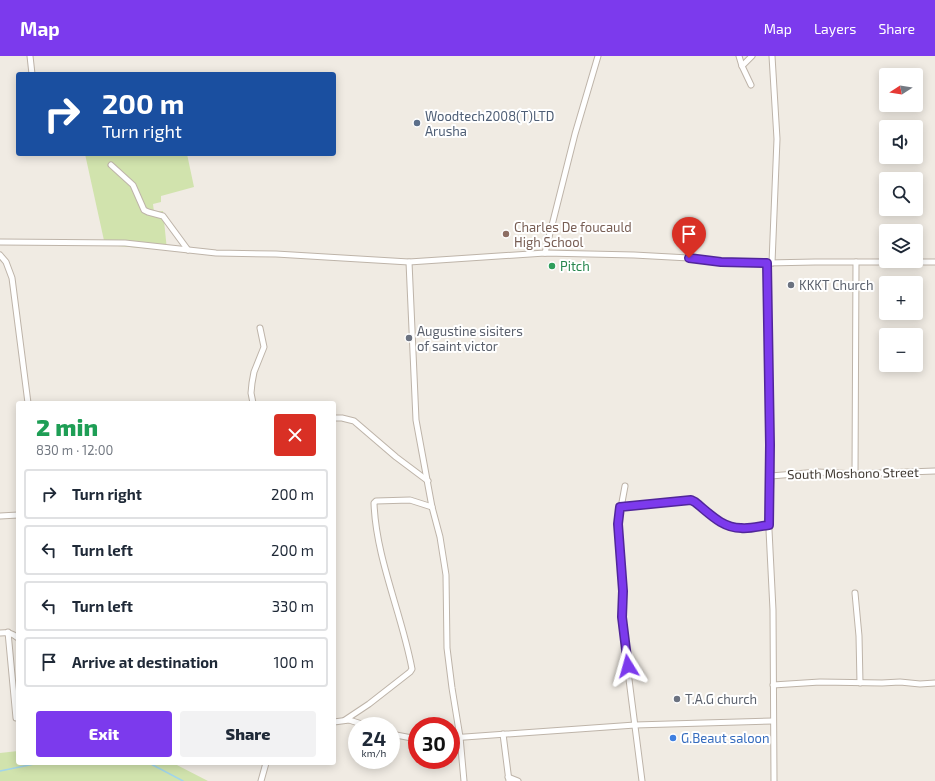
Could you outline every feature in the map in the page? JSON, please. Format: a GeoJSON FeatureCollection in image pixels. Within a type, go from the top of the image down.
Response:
{"type":"FeatureCollection","features":[{"type":"Feature","properties":{"kind":"street"},"geometry":{"type":"LineString","coordinates":[[30,56],[32,72]]}},
{"type":"Feature","properties":{"kind":"street"},"geometry":{"type":"LineString","coordinates":[[545,253],[575,134],[598,56]]}},
{"type":"Feature","properties":{"kind":"street"},"geometry":{"type":"LineString","coordinates":[[739,56],[751,85]]}},
{"type":"Feature","properties":{"kind":"street"},"geometry":{"type":"LineString","coordinates":[[742,66],[752,56]]}},
{"type":"Feature","properties":{"kind":"street"},"geometry":{"type":"LineString","coordinates":[[772,56],[777,139],[769,263],[771,476],[769,525],[773,610],[774,781]]}},
{"type":"Feature","properties":{"kind":"street"},"geometry":{"type":"LineString","coordinates":[[111,165],[133,186],[144,210],[163,216],[188,250]]}},
{"type":"Feature","properties":{"kind":"street"},"geometry":{"type":"LineString","coordinates":[[0,242],[125,243],[216,253],[276,254],[409,262],[545,253],[634,255],[689,258],[721,262],[935,262]]}},
{"type":"Feature","properties":{"kind":"street"},"geometry":{"type":"LineString","coordinates":[[0,255],[6,262],[12,278],[28,401]]}},
{"type":"Feature","properties":{"kind":"street"},"geometry":{"type":"LineString","coordinates":[[409,262],[416,420],[446,575],[447,648],[457,717]]}},
{"type":"Feature","properties":{"kind":"street"},"geometry":{"type":"LineString","coordinates":[[855,474],[856,262]]}},
{"type":"Feature","properties":{"kind":"street"},"geometry":{"type":"LineString","coordinates":[[253,401],[251,393],[254,372],[264,347],[260,328]]}},
{"type":"Feature","properties":{"kind":"street"},"geometry":{"type":"LineString","coordinates":[[336,418],[354,421],[396,457],[428,481]]}},
{"type":"Feature","properties":{"kind":"street","name":"South Moshono Street"},"geometry":{"type":"LineString","coordinates":[[771,476],[818,472],[855,474],[935,471]]}},
{"type":"Feature","properties":{"kind":"street"},"geometry":{"type":"LineString","coordinates":[[625,486],[618,524],[623,591],[622,622],[642,781]]}},
{"type":"Feature","properties":{"kind":"street"},"geometry":{"type":"LineString","coordinates":[[336,722],[345,720],[372,702],[412,669],[400,619],[386,573],[376,523],[375,502],[388,500],[410,500],[432,507]]}},
{"type":"Feature","properties":{"kind":"street"},"geometry":{"type":"LineString","coordinates":[[620,507],[691,500],[720,522],[728,526],[743,529],[769,525]]}},
{"type":"Feature","properties":{"kind":"street"},"geometry":{"type":"LineString","coordinates":[[0,516],[16,515]]}},
{"type":"Feature","properties":{"kind":"street"},"geometry":{"type":"LineString","coordinates":[[855,593],[859,636],[860,683]]}},
{"type":"Feature","properties":{"kind":"street"},"geometry":{"type":"LineString","coordinates":[[0,633],[8,632],[16,636]]}},
{"type":"Feature","properties":{"kind":"street"},"geometry":{"type":"LineString","coordinates":[[8,632],[16,718]]}},
{"type":"Feature","properties":{"kind":"street"},"geometry":{"type":"LineString","coordinates":[[773,685],[799,683],[935,683]]}},
{"type":"Feature","properties":{"kind":"street"},"geometry":{"type":"LineString","coordinates":[[464,781],[460,737],[635,725],[773,721]]}},
{"type":"Feature","properties":{"kind":"street"},"geometry":{"type":"LineString","coordinates":[[502,734],[509,779],[518,781]]}},
{"type":"Feature","properties":{"kind":"street"},"geometry":{"type":"LineString","coordinates":[[261,781],[265,765]]}},
{"type":"Feature","properties":{"kind":"green space"},"geometry":{"type":"Polygon","coordinates":[[[85,156],[187,156],[194,187],[161,196],[161,202],[153,204],[154,212],[163,211],[167,250],[105,245],[85,156]]]}},
{"type":"Feature","properties":{"kind":"green space"},"geometry":{"type":"Polygon","coordinates":[[[16,751],[16,765],[177,765],[208,781],[0,781],[0,753],[16,751]]]}},
{"type":"Feature","properties":{"kind":"waterway"},"geometry":{"type":"LineString","coordinates":[[0,771],[29,765]]}},
{"type":"Feature","properties":{"kind":"waterway"},"geometry":{"type":"LineString","coordinates":[[153,765],[183,781]]}},
{"type":"Feature","properties":{"kind":"place","name":"Woodtech2008(T)LTD Arusha"},"geometry":{"type":"Point","coordinates":[417,123]}},
{"type":"Feature","properties":{"kind":"place","name":"Charles De foucauld High School"},"geometry":{"type":"Point","coordinates":[506,234]}},
{"type":"Feature","properties":{"kind":"place","name":"Pitch"},"geometry":{"type":"Point","coordinates":[552,266]}},
{"type":"Feature","properties":{"kind":"place","name":"KKKT Church"},"geometry":{"type":"Point","coordinates":[791,285]}},
{"type":"Feature","properties":{"kind":"place","name":"Augustine sisiters of saint victor"},"geometry":{"type":"Point","coordinates":[409,338]}},
{"type":"Feature","properties":{"kind":"place","name":"T.A.G church"},"geometry":{"type":"Point","coordinates":[677,699]}},
{"type":"Feature","properties":{"kind":"place","name":"G.Beaut saloon"},"geometry":{"type":"Point","coordinates":[673,738]}},
{"type":"Feature","properties":{"kind":"route"},"geometry":{"type":"LineString","coordinates":[[628,666],[622,622],[623,591],[618,524],[620,507],[691,500],[720,522],[734,528],[743,529],[769,525],[771,476],[767,263],[721,262],[689,258]]}}]}
